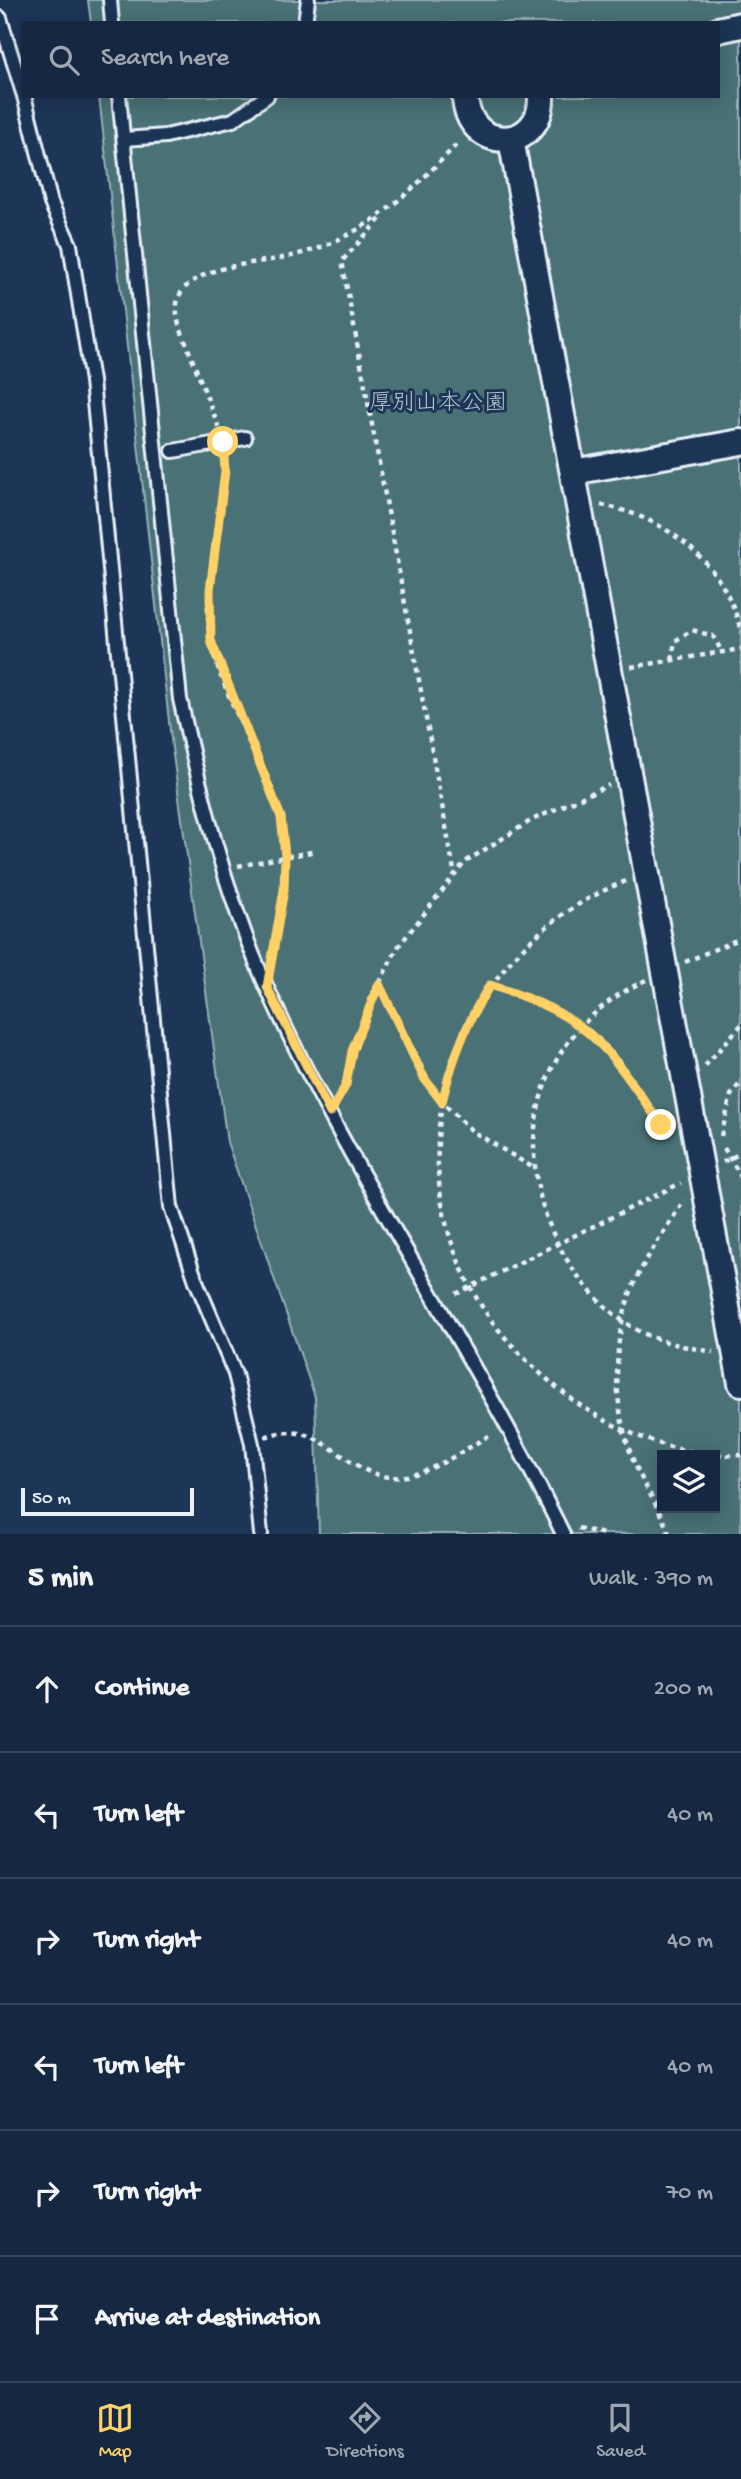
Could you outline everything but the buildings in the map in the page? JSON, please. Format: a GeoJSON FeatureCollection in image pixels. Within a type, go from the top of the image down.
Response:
{"type":"FeatureCollection","features":[{"type":"Feature","properties":{"kind":"street"},"geometry":{"type":"LineString","coordinates":[[720,30],[741,25]]}},
{"type":"Feature","properties":{"kind":"street"},"geometry":{"type":"LineString","coordinates":[[465,98],[466,108],[475,126],[491,137],[511,139],[532,127],[541,106],[541,98]]}},
{"type":"Feature","properties":{"kind":"street"},"geometry":{"type":"LineString","coordinates":[[511,139],[741,1383]]}},
{"type":"Feature","properties":{"kind":"street"},"geometry":{"type":"LineString","coordinates":[[573,472],[741,442]]}},
{"type":"Feature","properties":{"kind":"lane"},"geometry":{"type":"LineString","coordinates":[[110,0],[112,21]]}},
{"type":"Feature","properties":{"kind":"lane"},"geometry":{"type":"LineString","coordinates":[[305,21],[308,0]]}},
{"type":"Feature","properties":{"kind":"lane"},"geometry":{"type":"LineString","coordinates":[[0,18],[21,87]]}},
{"type":"Feature","properties":{"kind":"lane"},"geometry":{"type":"LineString","coordinates":[[24,98],[51,203],[69,246],[92,381],[171,1207],[195,1281],[235,1374],[252,1444],[261,1534]]}},
{"type":"Feature","properties":{"kind":"lane"},"geometry":{"type":"LineString","coordinates":[[120,98],[180,699],[196,772],[224,870],[267,987],[330,1113],[508,1426],[563,1534]]}},
{"type":"Feature","properties":{"kind":"lane"},"geometry":{"type":"LineString","coordinates":[[124,139],[166,135],[233,120],[264,98]]}},
{"type":"Feature","properties":{"kind":"lane"},"geometry":{"type":"LineString","coordinates":[[173,451],[245,438]]}},
{"type":"Feature","properties":{"kind":"path"},"geometry":{"type":"LineString","coordinates":[[267,987],[284,890],[285,856],[281,817],[211,641],[210,590],[225,471],[223,442],[175,308],[179,294],[196,279],[215,272],[300,254],[367,226],[408,195],[475,126]]}},
{"type":"Feature","properties":{"kind":"path"},"geometry":{"type":"LineString","coordinates":[[388,210],[342,261],[456,876]]}},
{"type":"Feature","properties":{"kind":"path"},"geometry":{"type":"LineString","coordinates":[[579,505],[624,509],[646,518],[685,542],[699,555],[724,591],[741,632]]}},
{"type":"Feature","properties":{"kind":"path"},"geometry":{"type":"LineString","coordinates":[[672,660],[675,641],[692,630],[713,636],[722,652]]}},
{"type":"Feature","properties":{"kind":"path"},"geometry":{"type":"LineString","coordinates":[[609,670],[741,649]]}},
{"type":"Feature","properties":{"kind":"path"},"geometry":{"type":"LineString","coordinates":[[330,1113],[346,1085],[352,1051],[379,984],[398,947],[465,862],[532,820],[629,778]]}},
{"type":"Feature","properties":{"kind":"path"},"geometry":{"type":"LineString","coordinates":[[224,870],[316,851]]}},
{"type":"Feature","properties":{"kind":"path"},"geometry":{"type":"LineString","coordinates":[[647,874],[607,888],[540,930],[490,985],[472,1013],[455,1053],[442,1102],[438,1166],[442,1201],[457,1254],[471,1287],[489,1316],[540,1375],[586,1410],[623,1431],[674,1448],[741,1455]]}},
{"type":"Feature","properties":{"kind":"path"},"geometry":{"type":"LineString","coordinates":[[735,1352],[715,1353],[669,1343],[637,1329],[588,1289],[558,1244],[545,1218],[533,1168],[532,1135],[538,1103],[550,1072],[582,1026],[627,988],[741,938]]}},
{"type":"Feature","properties":{"kind":"path"},"geometry":{"type":"LineString","coordinates":[[379,984],[424,1078],[442,1102],[472,1131],[533,1168]]}},
{"type":"Feature","properties":{"kind":"path"},"geometry":{"type":"LineString","coordinates":[[490,985],[556,1009],[582,1026],[610,1052],[661,1125]]}},
{"type":"Feature","properties":{"kind":"path"},"geometry":{"type":"LineString","coordinates":[[687,1090],[741,1025]]}},
{"type":"Feature","properties":{"kind":"path"},"geometry":{"type":"LineString","coordinates":[[741,1082],[732,1095],[721,1135],[728,1160],[741,1177]]}},
{"type":"Feature","properties":{"kind":"path"},"geometry":{"type":"LineString","coordinates":[[456,1294],[741,1153]]}},
{"type":"Feature","properties":{"kind":"path"},"geometry":{"type":"LineString","coordinates":[[669,1534],[633,1460],[623,1431],[618,1396],[623,1319],[631,1291],[682,1202]]}},
{"type":"Feature","properties":{"kind":"path"},"geometry":{"type":"LineString","coordinates":[[252,1444],[286,1430],[307,1433],[374,1474],[398,1477],[426,1471],[508,1426]]}},
{"type":"Feature","properties":{"kind":"green space","name":"厚別山本公園"},"geometry":{"type":"Polygon","coordinates":[[[88,0],[741,0],[741,1534],[319,1534],[315,1397],[227,1142],[172,748],[99,98],[720,98],[720,21],[91,21],[88,0]]]}},
{"type":"Feature","properties":{"kind":"route"},"geometry":{"type":"LineString","coordinates":[[223,442],[225,471],[210,590],[211,641],[281,817],[285,856],[284,890],[267,987],[330,1113],[346,1085],[352,1051],[379,984],[424,1078],[442,1102],[455,1053],[472,1013],[490,985],[556,1009],[577,1022],[610,1052],[661,1125]]}}]}
